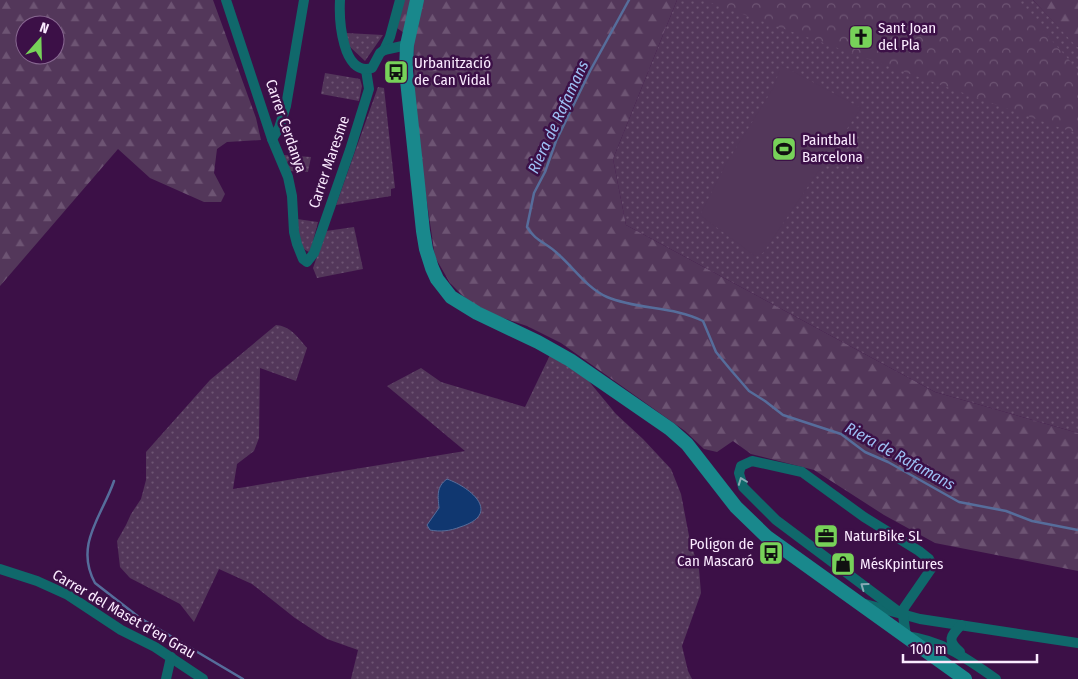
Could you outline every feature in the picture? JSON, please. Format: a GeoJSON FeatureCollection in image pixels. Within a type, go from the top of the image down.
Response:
{"type":"FeatureCollection","features":[{"type":"Feature","properties":{"kind":"main road"},"geometry":{"type":"LineString","coordinates":[[417,0],[408,40],[407,84],[423,230],[432,268],[446,290],[460,303],[477,313],[538,342],[570,360],[670,429],[687,444],[736,506],[759,530],[789,554],[965,679]]}},
{"type":"Feature","properties":{"kind":"street","name":"Carrer Cerdanya"},"geometry":{"type":"LineString","coordinates":[[226,0],[272,139],[290,182],[297,244],[303,259],[307,262]]}},
{"type":"Feature","properties":{"kind":"street"},"geometry":{"type":"LineString","coordinates":[[272,139],[279,128],[286,106],[304,0]]}},
{"type":"Feature","properties":{"kind":"street"},"geometry":{"type":"LineString","coordinates":[[340,0],[341,35],[345,48],[354,64],[358,67],[366,70],[372,68],[380,53],[408,40]]}},
{"type":"Feature","properties":{"kind":"street"},"geometry":{"type":"LineString","coordinates":[[384,50],[400,0]]}},
{"type":"Feature","properties":{"kind":"street"},"geometry":{"type":"LineString","coordinates":[[391,33],[408,40]]}},
{"type":"Feature","properties":{"kind":"street","name":"Carrer Maresme"},"geometry":{"type":"LineString","coordinates":[[307,262],[314,253],[369,89],[366,70]]}},
{"type":"Feature","properties":{"kind":"street"},"geometry":{"type":"LineString","coordinates":[[903,615],[776,520],[743,487],[739,473],[741,466],[752,461],[802,472],[864,517],[929,559],[931,563],[930,569],[904,608],[906,636],[922,638],[941,644],[964,656]]}},
{"type":"Feature","properties":{"kind":"street","name":"Carrer del Maset d'en Grau"},"geometry":{"type":"LineString","coordinates":[[0,569],[37,581],[84,604],[121,630],[155,647],[203,679]]}},
{"type":"Feature","properties":{"kind":"street"},"geometry":{"type":"LineString","coordinates":[[856,602],[920,619],[1078,643]]}},
{"type":"Feature","properties":{"kind":"street"},"geometry":{"type":"LineString","coordinates":[[961,626],[952,636],[953,646],[996,679]]}},
{"type":"Feature","properties":{"kind":"street"},"geometry":{"type":"LineString","coordinates":[[166,679],[171,657]]}},
{"type":"Feature","properties":{"kind":"green space"},"geometry":{"type":"Polygon","coordinates":[[[0,0],[213,0],[256,118],[261,140],[227,142],[217,149],[214,173],[225,194],[221,202],[204,202],[150,178],[118,149],[0,286],[0,0]]]}},
{"type":"Feature","properties":{"kind":"green space"},"geometry":{"type":"Polygon","coordinates":[[[404,0],[677,0],[613,159],[626,225],[935,392],[1078,433],[1078,571],[935,543],[884,515],[814,470],[751,454],[733,441],[717,452],[704,449],[685,431],[561,343],[527,326],[497,316],[468,301],[450,283],[435,257],[415,120],[414,40],[397,28],[404,0]]]}},
{"type":"Feature","properties":{"kind":"green space"},"geometry":{"type":"Polygon","coordinates":[[[677,0],[1033,0],[1078,47],[1078,433],[935,392],[626,225],[613,159],[677,0]]]}},
{"type":"Feature","properties":{"kind":"green space"},"geometry":{"type":"Polygon","coordinates":[[[703,0],[1016,0],[1078,70],[1078,130],[1075,133],[703,0]]]}},
{"type":"Feature","properties":{"kind":"green space"},"geometry":{"type":"Polygon","coordinates":[[[1033,0],[1078,0],[1078,47],[1076,46],[1033,0]]]}},
{"type":"Feature","properties":{"kind":"green space"},"geometry":{"type":"Polygon","coordinates":[[[346,33],[383,35],[365,61],[349,46],[346,33]]]}},
{"type":"Feature","properties":{"kind":"green space","name":"Paintball Barcelona"},"geometry":{"type":"Polygon","coordinates":[[[781,65],[861,108],[763,253],[755,256],[700,215],[726,164],[774,87],[781,65]]]}},
{"type":"Feature","properties":{"kind":"green space"},"geometry":{"type":"Polygon","coordinates":[[[325,73],[360,79],[362,86],[359,101],[321,94],[325,73]]]}},
{"type":"Feature","properties":{"kind":"green space"},"geometry":{"type":"Polygon","coordinates":[[[378,87],[384,88],[395,188],[391,189],[391,196],[336,205],[378,87]]]}},
{"type":"Feature","properties":{"kind":"green space"},"geometry":{"type":"Polygon","coordinates":[[[283,155],[311,157],[308,172],[289,171],[283,155]]]}},
{"type":"Feature","properties":{"kind":"green space"},"geometry":{"type":"Polygon","coordinates":[[[297,219],[318,222],[309,252],[305,250],[301,243],[297,219]]]}},
{"type":"Feature","properties":{"kind":"green space"},"geometry":{"type":"Polygon","coordinates":[[[354,227],[363,269],[317,278],[313,268],[326,231],[354,227]]]}},
{"type":"Feature","properties":{"kind":"green space"},"geometry":{"type":"Polygon","coordinates":[[[276,325],[290,330],[307,348],[296,381],[260,368],[259,438],[254,451],[237,464],[233,489],[465,451],[387,386],[421,368],[441,382],[525,407],[550,355],[587,379],[616,414],[671,469],[681,494],[690,541],[699,569],[701,593],[682,646],[688,671],[692,679],[351,679],[358,650],[327,639],[295,618],[252,584],[219,569],[194,622],[180,604],[130,578],[120,567],[117,541],[141,499],[146,480],[146,452],[210,380],[276,325]]]}},
{"type":"Feature","properties":{"kind":"water"},"geometry":{"type":"Polygon","coordinates":[[[447,479],[465,488],[473,495],[481,508],[479,515],[473,522],[456,528],[441,531],[430,530],[427,525],[439,508],[439,489],[447,479]]]}},
{"type":"Feature","properties":{"kind":"waterway","name":"Riera de Rafamans"},"geometry":{"type":"LineString","coordinates":[[629,0],[590,71],[556,141],[545,172],[534,193],[527,227],[530,232],[554,250],[594,289],[607,297],[631,304],[680,313],[703,321],[716,352],[730,369],[749,391],[783,415],[841,434],[865,452],[888,462],[959,502],[1006,511],[1032,521],[1078,530]]}},
{"type":"Feature","properties":{"kind":"waterway"},"geometry":{"type":"LineString","coordinates":[[114,481],[92,531],[89,543],[87,556],[89,569],[95,583],[140,618],[243,679]]}},
{"type":"Feature","properties":{"kind":"place","name":"Sant Joan del Pla"},"geometry":{"type":"Point","coordinates":[861,37]}},
{"type":"Feature","properties":{"kind":"place","name":"Urbanització de Can Vidal"},"geometry":{"type":"Point","coordinates":[396,72]}},
{"type":"Feature","properties":{"kind":"place","name":"Paintball Barcelona"},"geometry":{"type":"Point","coordinates":[784,149]}},
{"type":"Feature","properties":{"kind":"place","name":"NaturBike SL"},"geometry":{"type":"Point","coordinates":[826,536]}},
{"type":"Feature","properties":{"kind":"place","name":"Polígon de Can Mascaró"},"geometry":{"type":"Point","coordinates":[771,553]}},
{"type":"Feature","properties":{"kind":"place","name":"MésKpintures"},"geometry":{"type":"Point","coordinates":[843,564]}}]}
